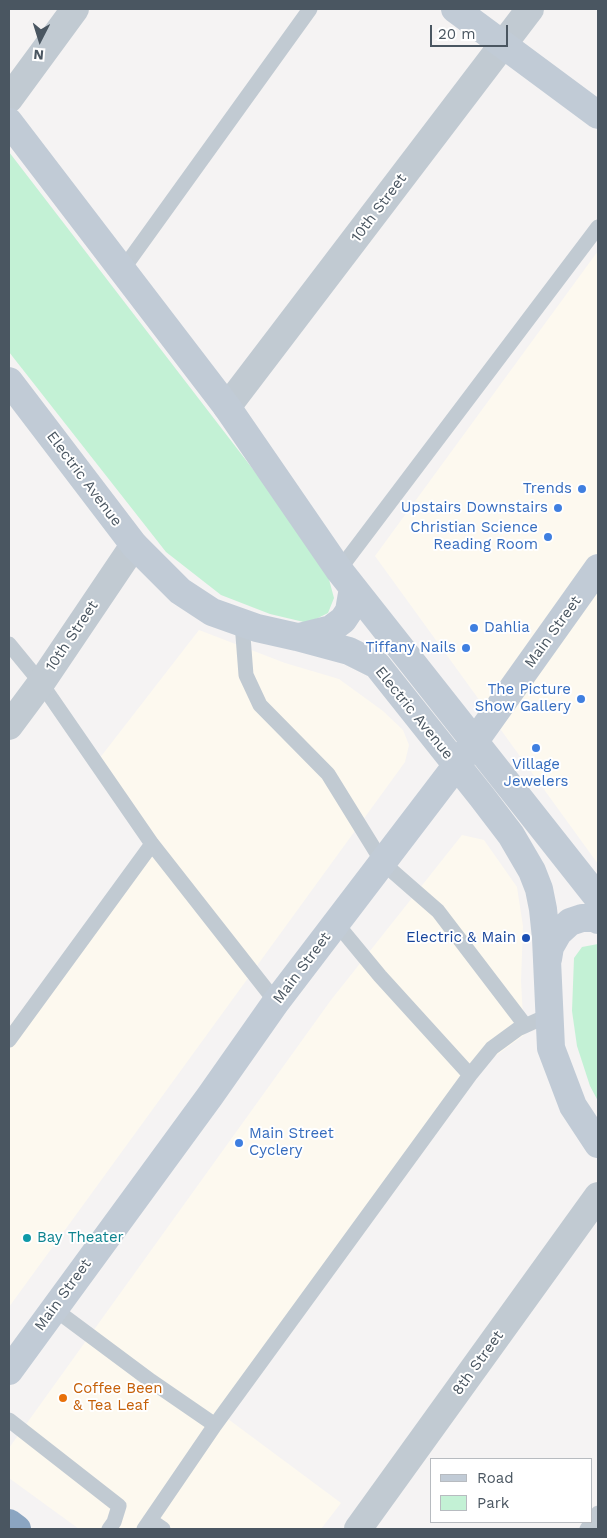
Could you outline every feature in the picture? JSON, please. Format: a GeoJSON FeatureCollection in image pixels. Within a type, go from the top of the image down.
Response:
{"type":"FeatureCollection","features":[{"type":"Feature","properties":{"kind":"highway"},"geometry":{"type":"LineString","coordinates":[[9,1524],[17,1529]]}},
{"type":"Feature","properties":{"kind":"main road"},"geometry":{"type":"LineString","coordinates":[[455,9],[598,115]]}},
{"type":"Feature","properties":{"kind":"main road","name":"Electric Avenue"},"geometry":{"type":"LineString","coordinates":[[9,122],[227,407],[346,579],[475,741],[598,903]]}},
{"type":"Feature","properties":{"kind":"main road","name":"Electric Avenue"},"geometry":{"type":"LineString","coordinates":[[9,381],[134,545],[180,591],[212,612],[257,628],[349,651],[376,665],[457,765],[511,835],[532,871],[539,889],[543,908],[548,966],[537,1020],[551,1048],[573,1106],[598,1144]]}},
{"type":"Feature","properties":{"kind":"main road","name":"Main Street"},"geometry":{"type":"LineString","coordinates":[[9,1371],[53,1308],[210,1096],[276,1002],[475,741],[598,568]]}},
{"type":"Feature","properties":{"kind":"main road"},"geometry":{"type":"LineString","coordinates":[[297,637],[330,629],[343,620],[349,610],[346,579]]}},
{"type":"Feature","properties":{"kind":"main road"},"geometry":{"type":"LineString","coordinates":[[548,966],[550,947],[558,933],[570,922],[582,918],[595,918],[598,903]]}},
{"type":"Feature","properties":{"kind":"street"},"geometry":{"type":"LineString","coordinates":[[9,100],[75,9]]}},
{"type":"Feature","properties":{"kind":"street","name":"10th Street"},"geometry":{"type":"LineString","coordinates":[[227,407],[530,9]]}},
{"type":"Feature","properties":{"kind":"street","name":"10th Street"},"geometry":{"type":"LineString","coordinates":[[9,726],[134,545]]}},
{"type":"Feature","properties":{"kind":"street","name":"8th Street"},"geometry":{"type":"LineString","coordinates":[[358,1529],[598,1196]]}},
{"type":"Feature","properties":{"kind":"lane"},"geometry":{"type":"LineString","coordinates":[[123,269],[310,9]]}},
{"type":"Feature","properties":{"kind":"lane"},"geometry":{"type":"LineString","coordinates":[[346,579],[598,227]]}},
{"type":"Feature","properties":{"kind":"lane"},"geometry":{"type":"LineString","coordinates":[[163,1529],[147,1524],[215,1426],[470,1075],[492,1048],[537,1020],[438,911],[383,863],[328,774],[260,705],[246,675],[242,623]]}},
{"type":"Feature","properties":{"kind":"lane"},"geometry":{"type":"LineString","coordinates":[[9,644],[40,682],[152,844],[276,1002]]}},
{"type":"Feature","properties":{"kind":"lane"},"geometry":{"type":"LineString","coordinates":[[9,1040],[152,844]]}},
{"type":"Feature","properties":{"kind":"lane"},"geometry":{"type":"LineString","coordinates":[[337,924],[380,976],[470,1075]]}},
{"type":"Feature","properties":{"kind":"lane"},"geometry":{"type":"LineString","coordinates":[[53,1308],[215,1426]]}},
{"type":"Feature","properties":{"kind":"lane"},"geometry":{"type":"LineString","coordinates":[[9,1420],[119,1506],[114,1522],[109,1529]]}},
{"type":"Feature","properties":{"kind":"shaded area"},"geometry":{"type":"Polygon","coordinates":[[[598,251],[598,864],[375,556],[598,251]]]}},
{"type":"Feature","properties":{"kind":"shaded area"},"geometry":{"type":"Polygon","coordinates":[[[199,630],[285,663],[339,679],[383,711],[403,730],[409,745],[405,762],[9,1307],[9,1027],[153,834],[99,759],[199,630]]]}},
{"type":"Feature","properties":{"kind":"shaded area"},"geometry":{"type":"Polygon","coordinates":[[[462,835],[484,840],[517,887],[523,926],[521,981],[524,1035],[490,1060],[228,1419],[341,1503],[321,1529],[79,1529],[9,1478],[9,1448],[331,1000],[462,835]]]}},
{"type":"Feature","properties":{"kind":"green space"},"geometry":{"type":"Polygon","coordinates":[[[9,152],[272,494],[327,572],[334,598],[328,613],[308,623],[270,614],[221,595],[166,552],[9,352],[9,152]]]}},
{"type":"Feature","properties":{"kind":"green space"},"geometry":{"type":"Polygon","coordinates":[[[598,944],[598,1101],[590,1086],[577,1046],[572,1011],[574,958],[582,947],[598,944]]]}},
{"type":"Feature","properties":{"kind":"place","name":"Trends"},"geometry":{"type":"Point","coordinates":[582,489]}},
{"type":"Feature","properties":{"kind":"place","name":"Upstairs Downstairs"},"geometry":{"type":"Point","coordinates":[558,508]}},
{"type":"Feature","properties":{"kind":"place","name":"Christian Science Reading Room"},"geometry":{"type":"Point","coordinates":[548,537]}},
{"type":"Feature","properties":{"kind":"place","name":"Dahlia"},"geometry":{"type":"Point","coordinates":[474,628]}},
{"type":"Feature","properties":{"kind":"place","name":"Tiffany Nails"},"geometry":{"type":"Point","coordinates":[466,648]}},
{"type":"Feature","properties":{"kind":"place","name":"The Picture Show Gallery"},"geometry":{"type":"Point","coordinates":[581,699]}},
{"type":"Feature","properties":{"kind":"place","name":"Village Jewelers"},"geometry":{"type":"Point","coordinates":[536,748]}},
{"type":"Feature","properties":{"kind":"place","name":"Electric & Main"},"geometry":{"type":"Point","coordinates":[526,938]}},
{"type":"Feature","properties":{"kind":"place","name":"Main Street Cyclery"},"geometry":{"type":"Point","coordinates":[239,1143]}},
{"type":"Feature","properties":{"kind":"place","name":"Bay Theater"},"geometry":{"type":"Point","coordinates":[27,1238]}},
{"type":"Feature","properties":{"kind":"place","name":"Coffee Been & Tea Leaf"},"geometry":{"type":"Point","coordinates":[63,1398]}}]}
